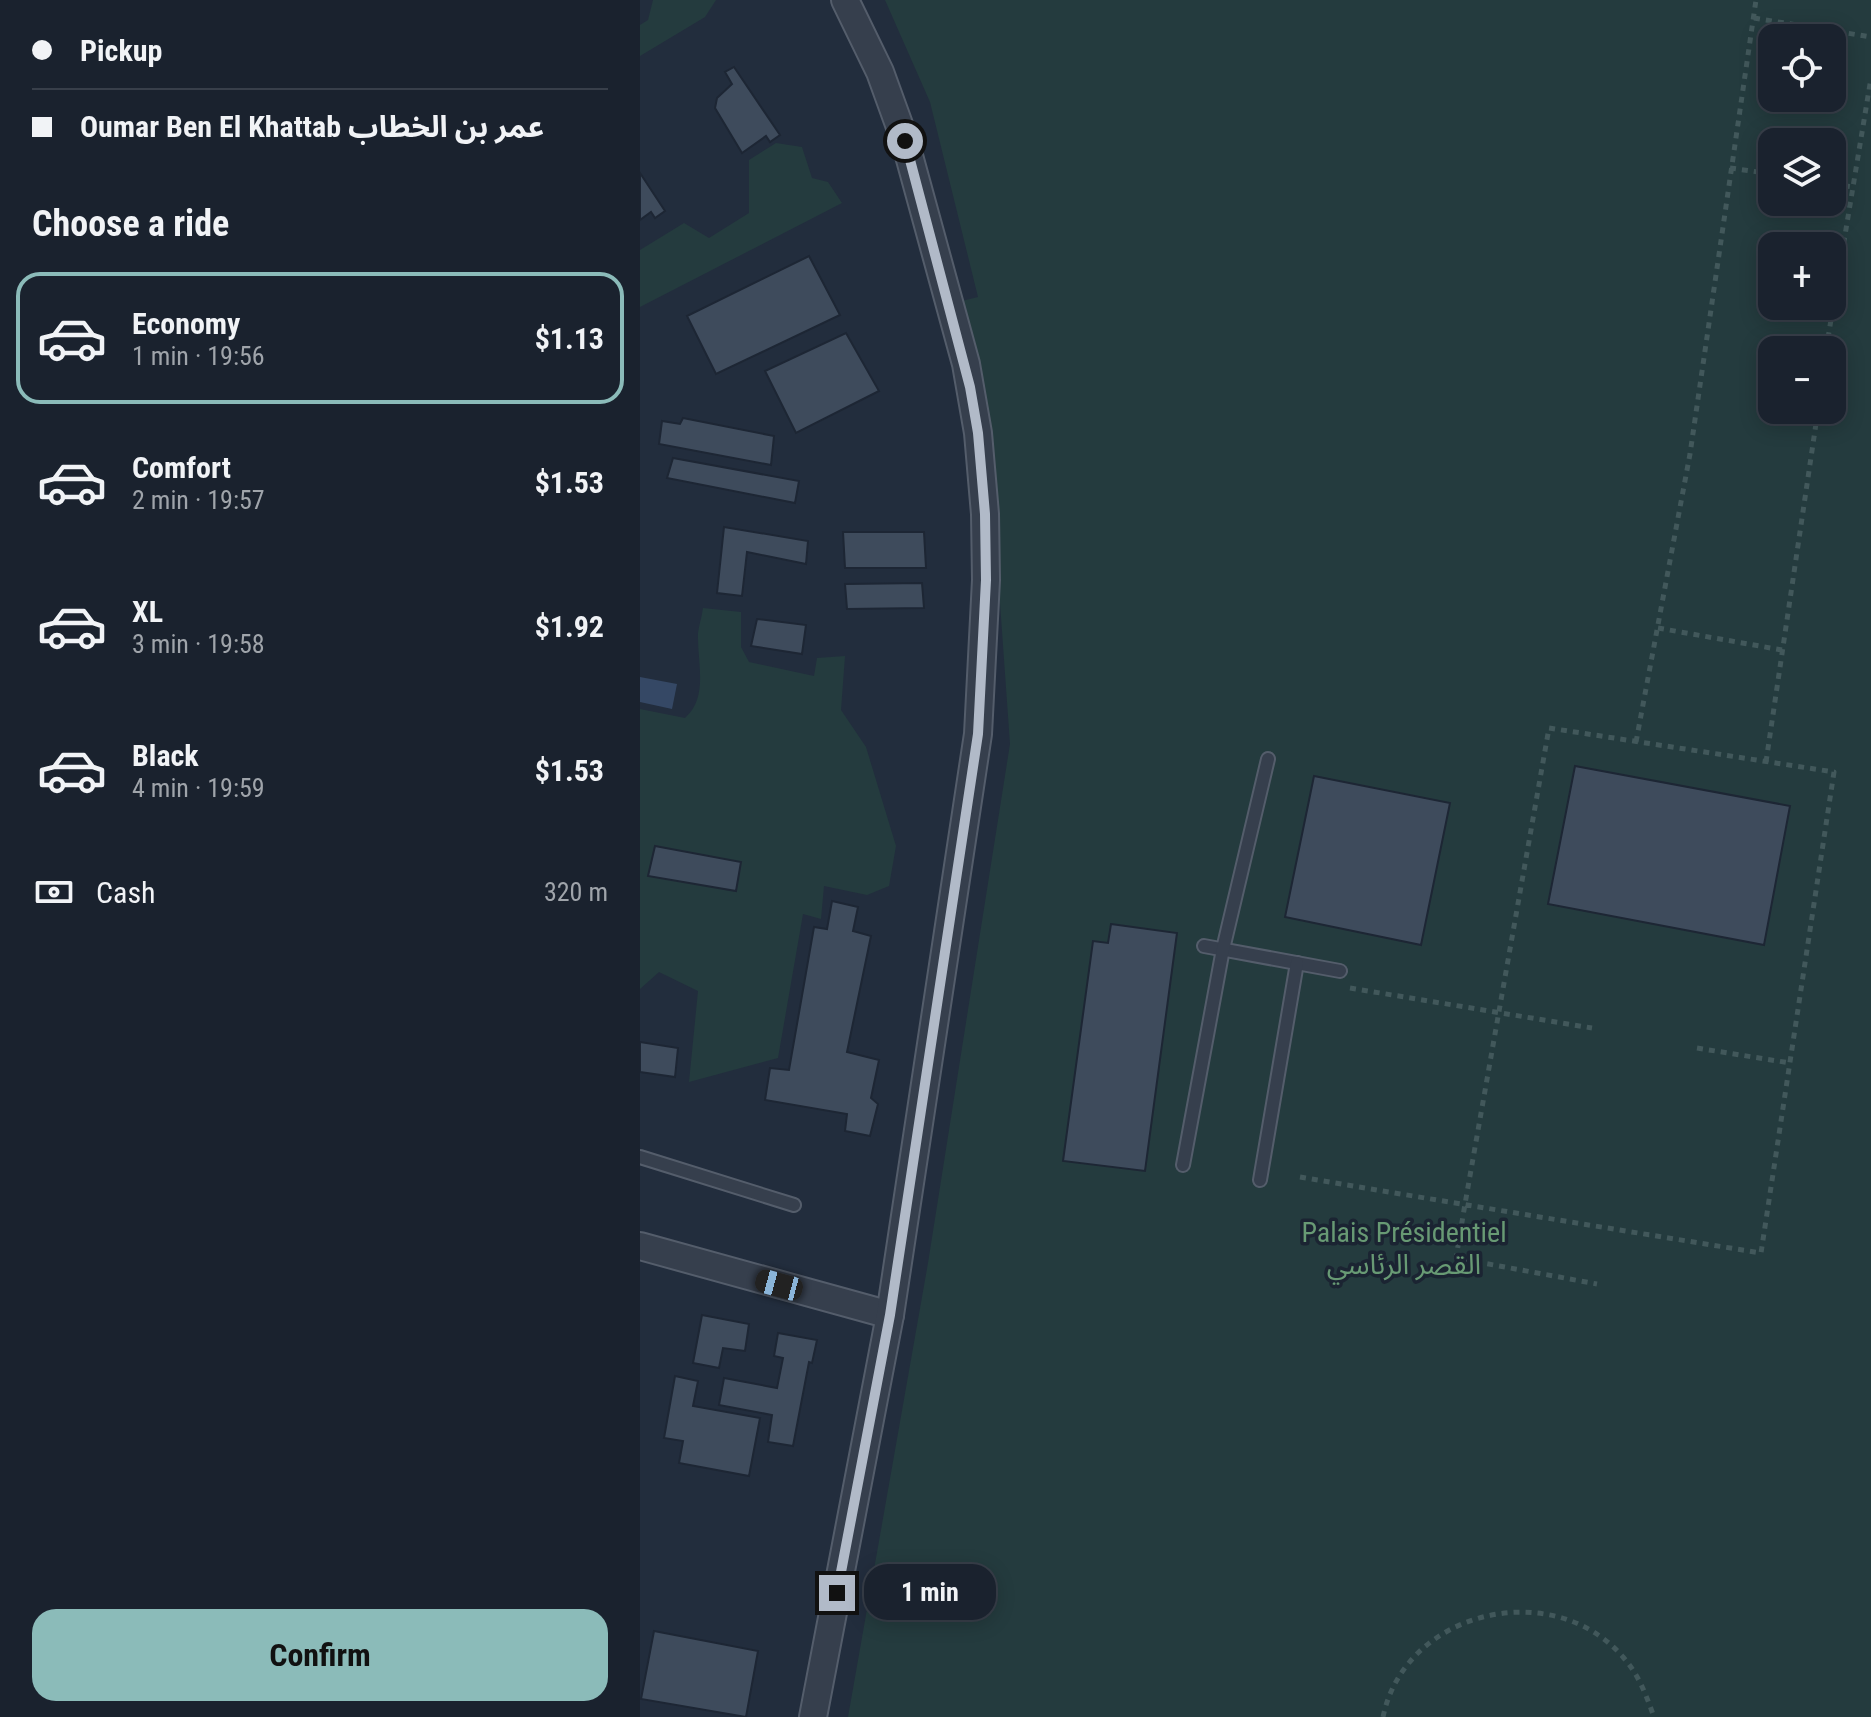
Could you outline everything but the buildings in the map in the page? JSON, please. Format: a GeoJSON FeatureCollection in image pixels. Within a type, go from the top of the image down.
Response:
{"type":"FeatureCollection","features":[{"type":"Feature","properties":{"kind":"street"},"geometry":{"type":"LineString","coordinates":[[813,1717],[890,1315],[978,734],[986,580],[985,514],[978,433],[966,364],[905,141],[880,72],[845,0]]}},
{"type":"Feature","properties":{"kind":"street"},"geometry":{"type":"LineString","coordinates":[[640,1246],[890,1315]]}},
{"type":"Feature","properties":{"kind":"lane"},"geometry":{"type":"LineString","coordinates":[[1183,1165],[1223,949],[1268,759]]}},
{"type":"Feature","properties":{"kind":"lane"},"geometry":{"type":"LineString","coordinates":[[1204,946],[1340,971]]}},
{"type":"Feature","properties":{"kind":"lane"},"geometry":{"type":"LineString","coordinates":[[1260,1180],[1297,963]]}},
{"type":"Feature","properties":{"kind":"lane"},"geometry":{"type":"LineString","coordinates":[[640,1157],[794,1205]]}},
{"type":"Feature","properties":{"kind":"path"},"geometry":{"type":"LineString","coordinates":[[1636,742],[1690,454],[1729,168],[1756,0]]}},
{"type":"Feature","properties":{"kind":"path"},"geometry":{"type":"LineString","coordinates":[[1754,18],[1871,37]]}},
{"type":"Feature","properties":{"kind":"path"},"geometry":{"type":"LineString","coordinates":[[1828,336],[1871,78]]}},
{"type":"Feature","properties":{"kind":"path"},"geometry":{"type":"LineString","coordinates":[[1729,168],[1758,172]]}},
{"type":"Feature","properties":{"kind":"path"},"geometry":{"type":"LineString","coordinates":[[1846,186],[1853,187]]}},
{"type":"Feature","properties":{"kind":"path"},"geometry":{"type":"LineString","coordinates":[[1766,762],[1816,424]]}},
{"type":"Feature","properties":{"kind":"path"},"geometry":{"type":"LineString","coordinates":[[1658,628],[1782,650]]}},
{"type":"Feature","properties":{"kind":"path"},"geometry":{"type":"LineString","coordinates":[[1300,1177],[1465,1204],[1761,1253],[1834,772],[1549,728],[1465,1204],[1456,1258],[1597,1284]]}},
{"type":"Feature","properties":{"kind":"path"},"geometry":{"type":"LineString","coordinates":[[1338,986],[1592,1028]]}},
{"type":"Feature","properties":{"kind":"path"},"geometry":{"type":"LineString","coordinates":[[1697,1048],[1790,1063]]}},
{"type":"Feature","properties":{"kind":"path"},"geometry":{"type":"LineString","coordinates":[[1383,1717],[1386,1703],[1403,1671],[1427,1644],[1460,1623],[1482,1615],[1516,1610],[1543,1613],[1588,1629],[1622,1656],[1643,1685],[1654,1717]]}},
{"type":"Feature","properties":{"kind":"green space"},"geometry":{"type":"Polygon","coordinates":[[[653,0],[716,0],[705,17],[640,56],[640,25],[648,20],[653,0]]]}},
{"type":"Feature","properties":{"kind":"green space","name":"Palais Présidentiel القصر الرئاسي"},"geometry":{"type":"Polygon","coordinates":[[[885,0],[1871,0],[1871,1717],[848,1717],[928,1263],[1010,744],[995,486],[958,302],[978,297],[930,102],[885,0]]]}},
{"type":"Feature","properties":{"kind":"green space"},"geometry":{"type":"Polygon","coordinates":[[[776,143],[802,147],[812,178],[828,182],[842,203],[640,307],[640,250],[684,223],[709,238],[749,213],[749,160],[776,143]]]}},
{"type":"Feature","properties":{"kind":"green space"},"geometry":{"type":"Polygon","coordinates":[[[703,608],[741,612],[741,647],[749,662],[814,676],[817,658],[845,656],[841,710],[866,747],[896,846],[889,886],[867,895],[824,886],[821,919],[803,914],[778,1058],[689,1082],[698,991],[659,972],[640,989],[640,709],[685,718],[692,710],[699,690],[698,633],[703,608]]]}},
{"type":"Feature","properties":{"kind":"water"},"geometry":{"type":"Polygon","coordinates":[[[640,677],[677,684],[672,709],[640,702],[640,677]]]}},
{"type":"Feature","properties":{"kind":"route"},"geometry":{"type":"LineString","coordinates":[[837,1593],[890,1315],[978,734],[986,580],[985,514],[978,433],[966,364],[905,141]]}}]}
